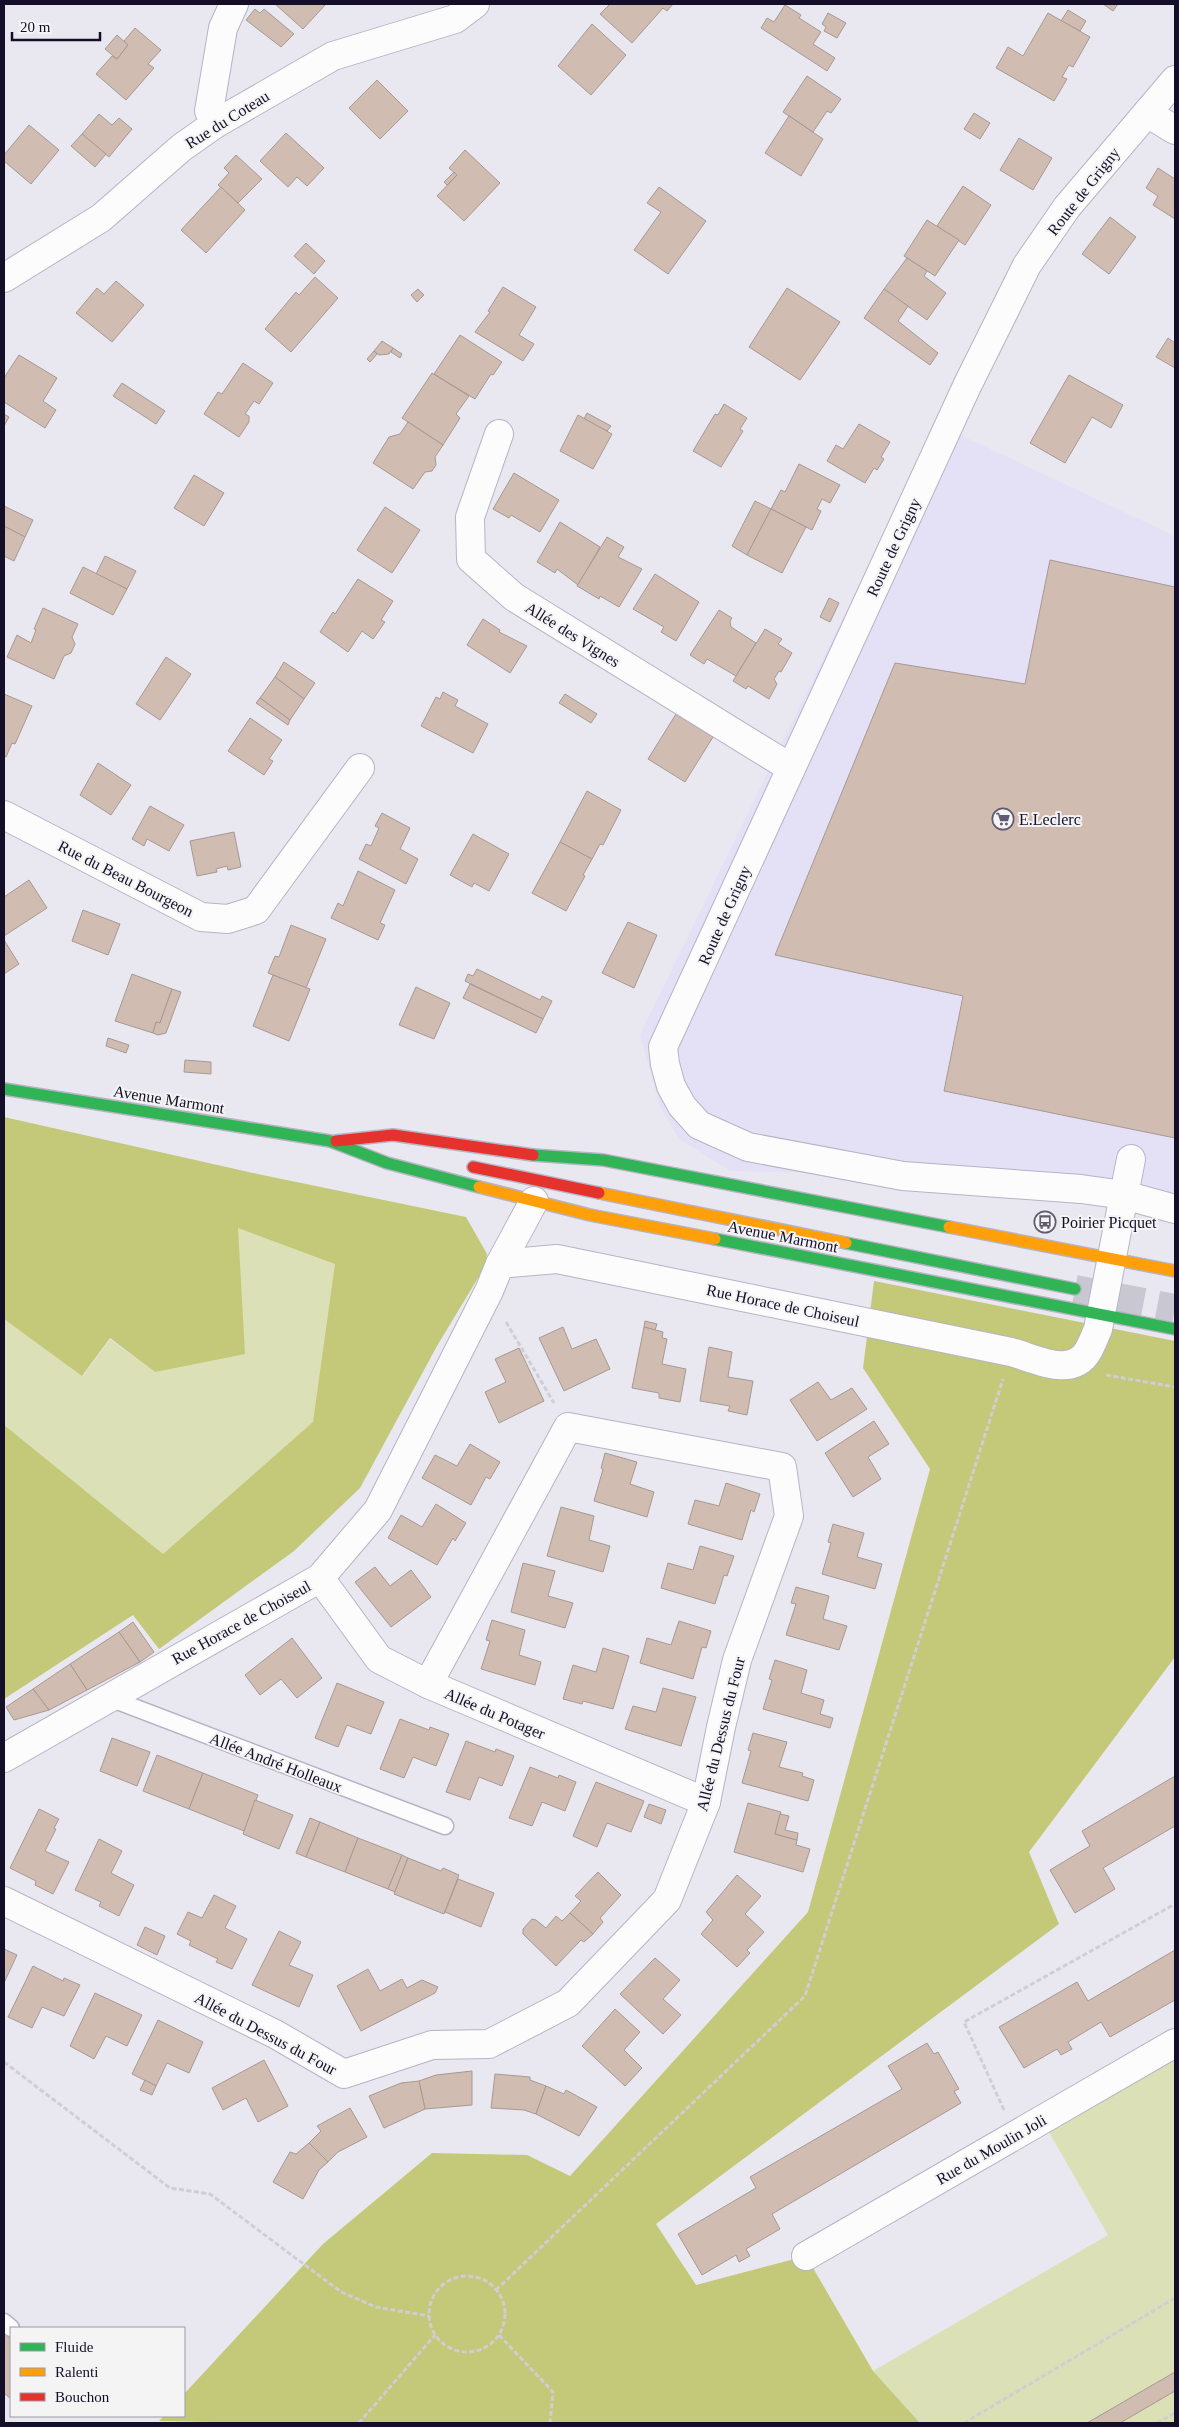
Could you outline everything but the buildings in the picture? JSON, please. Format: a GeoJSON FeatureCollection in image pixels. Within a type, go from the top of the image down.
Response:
{"type":"FeatureCollection","features":[{"type":"Feature","properties":{"kind":"main road","name":"Avenue Marmont"},"geometry":{"type":"LineString","coordinates":[[4,1089],[330,1142],[387,1163],[602,1217],[1175,1329]]}},
{"type":"Feature","properties":{"kind":"main road","name":"Avenue Marmont"},"geometry":{"type":"LineString","coordinates":[[330,1142],[393,1135],[556,1158],[603,1160],[1113,1258],[1175,1272]]}},
{"type":"Feature","properties":{"kind":"main road","name":"Avenue Marmont"},"geometry":{"type":"LineString","coordinates":[[556,1158],[583,1169]]}},
{"type":"Feature","properties":{"kind":"main road","name":"Avenue Marmont"},"geometry":{"type":"LineString","coordinates":[[387,1163],[432,1161]]}},
{"type":"Feature","properties":{"kind":"main road","name":"Avenue Marmont"},"geometry":{"type":"LineString","coordinates":[[460,1165],[1075,1289]]}},
{"type":"Feature","properties":{"kind":"street"},"geometry":{"type":"LineString","coordinates":[[215,124],[209,112],[223,28],[234,4]]}},
{"type":"Feature","properties":{"kind":"street","name":"Rue du Coteau"},"geometry":{"type":"LineString","coordinates":[[4,278],[101,218],[180,148],[215,124],[333,56],[454,19],[475,4]]}},
{"type":"Feature","properties":{"kind":"street","name":"Route de Grigny"},"geometry":{"type":"LineString","coordinates":[[1124,1195],[1074,1189],[903,1176],[748,1147],[699,1125],[682,1106],[671,1086],[664,1064],[663,1047],[968,386],[1027,266],[1067,208],[1175,80]]}},
{"type":"Feature","properties":{"kind":"street"},"geometry":{"type":"LineString","coordinates":[[1147,113],[1175,130]]}},
{"type":"Feature","properties":{"kind":"street","name":"Allée des Vignes"},"geometry":{"type":"LineString","coordinates":[[499,434],[470,517],[472,559],[514,597],[791,768]]}},
{"type":"Feature","properties":{"kind":"street","name":"Rue du Beau Bourgeon"},"geometry":{"type":"LineString","coordinates":[[4,816],[201,917],[228,919],[256,910],[360,768]]}},
{"type":"Feature","properties":{"kind":"street"},"geometry":{"type":"LineString","coordinates":[[1064,1367],[1078,1361],[1087,1353],[1098,1329],[1131,1159]]}},
{"type":"Feature","properties":{"kind":"street"},"geometry":{"type":"LineString","coordinates":[[1124,1195],[1175,1209]]}},
{"type":"Feature","properties":{"kind":"street","name":"Rue Horace de Choiseul"},"geometry":{"type":"LineString","coordinates":[[4,1758],[107,1697],[320,1578],[378,1510],[489,1292],[500,1264],[534,1201]]}},
{"type":"Feature","properties":{"kind":"street","name":"Rue Horace de Choiseul"},"geometry":{"type":"LineString","coordinates":[[500,1264],[557,1259],[1011,1352],[1064,1367]]}},
{"type":"Feature","properties":{"kind":"street"},"geometry":{"type":"LineString","coordinates":[[428,1684],[568,1427]]}},
{"type":"Feature","properties":{"kind":"street","name":"Allée du Dessus du Four"},"geometry":{"type":"LineString","coordinates":[[4,1901],[275,2034],[344,2074],[432,2045],[489,2044],[568,2003],[667,1900],[706,1802],[737,1660],[788,1516],[782,1467],[568,1427]]}},
{"type":"Feature","properties":{"kind":"street","name":"Allée du Potager"},"geometry":{"type":"LineString","coordinates":[[320,1578],[379,1659],[428,1684],[706,1802]]}},
{"type":"Feature","properties":{"kind":"street","name":"Rue du Moulin Joli"},"geometry":{"type":"LineString","coordinates":[[806,2256],[1175,2043]]}},
{"type":"Feature","properties":{"kind":"lane"},"geometry":{"type":"LineString","coordinates":[[583,1190],[602,1217]]}},
{"type":"Feature","properties":{"kind":"lane","name":"Allée André Holleaux"},"geometry":{"type":"LineString","coordinates":[[107,1697],[445,1826]]}},
{"type":"Feature","properties":{"kind":"path"},"geometry":{"type":"LineString","coordinates":[[489,1292],[568,1427]]}},
{"type":"Feature","properties":{"kind":"path"},"geometry":{"type":"LineString","coordinates":[[496,2290],[805,1996],[1011,1352]]}},
{"type":"Feature","properties":{"kind":"path"},"geometry":{"type":"LineString","coordinates":[[1064,1367],[1175,1387]]}},
{"type":"Feature","properties":{"kind":"path"},"geometry":{"type":"LineString","coordinates":[[1016,2135],[964,2022],[1175,1904]]}},
{"type":"Feature","properties":{"kind":"path"},"geometry":{"type":"LineString","coordinates":[[4,2062],[170,2188],[210,2194],[341,2292],[376,2307],[429,2316]]}},
{"type":"Feature","properties":{"kind":"path"},"geometry":{"type":"LineString","coordinates":[[461,2276],[470,2276],[483,2280],[496,2290],[503,2304],[504,2320],[499,2335],[489,2345],[472,2352],[454,2350],[435,2335],[429,2316],[432,2298],[440,2287],[448,2281],[461,2276]]}},
{"type":"Feature","properties":{"kind":"path"},"geometry":{"type":"LineString","coordinates":[[964,2423],[1175,2298]]}},
{"type":"Feature","properties":{"kind":"path"},"geometry":{"type":"LineString","coordinates":[[359,2423],[435,2335]]}},
{"type":"Feature","properties":{"kind":"path"},"geometry":{"type":"LineString","coordinates":[[499,2335],[553,2392],[550,2423]]}},
{"type":"Feature","properties":{"kind":"path"},"geometry":{"type":"LineString","coordinates":[[1157,2423],[1175,2413]]}},
{"type":"Feature","properties":{"kind":"shaded area"},"geometry":{"type":"Polygon","coordinates":[[[937,424],[1175,536],[1175,1206],[1053,1179],[730,1171],[679,1139],[660,1106],[640,1035],[937,424]]]}},
{"type":"Feature","properties":{"kind":"green space"},"geometry":{"type":"Polygon","coordinates":[[[4,1117],[253,1173],[466,1217],[487,1254],[484,1268],[437,1346],[360,1488],[294,1551],[159,1649],[133,1615],[4,1699],[4,1425],[163,1554],[313,1422],[335,1264],[238,1228],[245,1354],[155,1372],[110,1338],[82,1376],[4,1319],[4,1117]]]}},
{"type":"Feature","properties":{"kind":"green space"},"geometry":{"type":"Polygon","coordinates":[[[238,1228],[335,1263],[335,1406],[163,1554],[4,1483],[4,1319],[83,1376],[110,1339],[155,1372],[190,1296],[238,1228]]]}},
{"type":"Feature","properties":{"kind":"green space"},"geometry":{"type":"Polygon","coordinates":[[[874,1281],[1175,1341],[1175,1657],[1029,1852],[1059,1924],[656,2224],[696,2285],[806,2256],[873,2371],[920,2423],[264,2423],[159,2421],[163,2417],[185,2417],[185,2393],[323,2244],[432,2153],[527,2155],[570,2176],[808,1912],[930,1469],[863,1368],[874,1281]]]}},
{"type":"Feature","properties":{"kind":"green space"},"geometry":{"type":"Polygon","coordinates":[[[1175,2043],[1175,2423],[920,2423],[873,2371],[1108,2235],[1042,2120],[1175,2043]]]}},
{"type":"Feature","properties":{"kind":"tunnel"},"geometry":{"type":"LineString","coordinates":[[1075,1289],[1175,1308]]}},
{"type":"Feature","properties":{"kind":"traffic: fast"},"geometry":{"type":"LineString","coordinates":[[4,1089],[330,1141],[387,1163],[479,1187]]}},
{"type":"Feature","properties":{"kind":"traffic: fast"},"geometry":{"type":"LineString","coordinates":[[533,1155],[603,1160],[949,1227]]}},
{"type":"Feature","properties":{"kind":"traffic: fast"},"geometry":{"type":"LineString","coordinates":[[715,1239],[1175,1329]]}},
{"type":"Feature","properties":{"kind":"traffic: fast"},"geometry":{"type":"LineString","coordinates":[[846,1243],[1075,1289]]}},
{"type":"Feature","properties":{"kind":"traffic: slow"},"geometry":{"type":"LineString","coordinates":[[479,1187],[590,1215],[715,1239]]}},
{"type":"Feature","properties":{"kind":"traffic: slow"},"geometry":{"type":"LineString","coordinates":[[599,1193],[846,1243]]}},
{"type":"Feature","properties":{"kind":"traffic: slow"},"geometry":{"type":"LineString","coordinates":[[949,1227],[1175,1271]]}},
{"type":"Feature","properties":{"kind":"traffic: jam"},"geometry":{"type":"LineString","coordinates":[[336,1141],[393,1135],[533,1155]]}},
{"type":"Feature","properties":{"kind":"traffic: jam"},"geometry":{"type":"LineString","coordinates":[[473,1167],[599,1193]]}},
{"type":"Feature","properties":{"kind":"place","name":"E.Leclerc"},"geometry":{"type":"Point","coordinates":[1003,819]}},
{"type":"Feature","properties":{"kind":"place","name":"Poirier Picquet"},"geometry":{"type":"Point","coordinates":[1045,1222]}}]}
